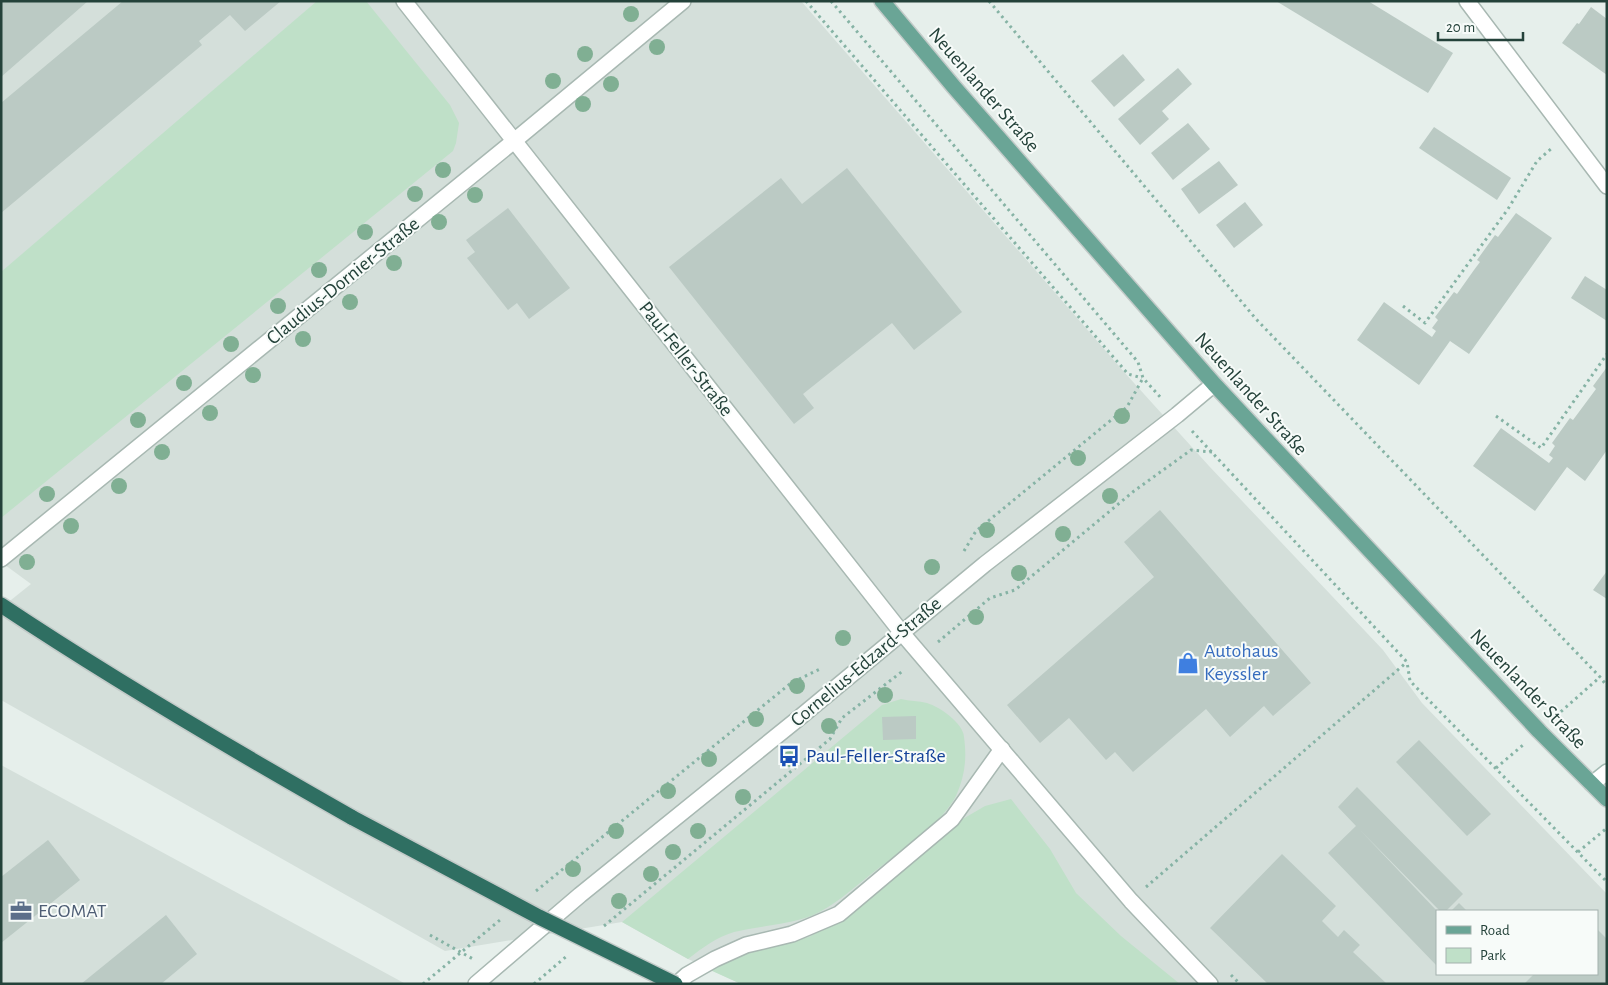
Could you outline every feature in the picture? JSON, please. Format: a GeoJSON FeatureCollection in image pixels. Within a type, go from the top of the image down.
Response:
{"type":"FeatureCollection","features":[{"type":"Feature","properties":{"kind":"highway"},"geometry":{"type":"LineString","coordinates":[[1,604],[131,688],[352,818],[531,913],[676,984]]}},
{"type":"Feature","properties":{"kind":"main road","name":"Neuenlander Straße"},"geometry":{"type":"LineString","coordinates":[[882,1],[954,87],[1214,384],[1493,682],[1607,799]]}},
{"type":"Feature","properties":{"kind":"street","name":"Paul-Feller-Straße"},"geometry":{"type":"LineString","coordinates":[[404,1],[902,633],[1131,901],[1210,984]]}},
{"type":"Feature","properties":{"kind":"street","name":"Claudius-Dornier-Straße"},"geometry":{"type":"LineString","coordinates":[[1,559],[514,141],[682,1]]}},
{"type":"Feature","properties":{"kind":"street"},"geometry":{"type":"LineString","coordinates":[[1467,1],[1607,186]]}},
{"type":"Feature","properties":{"kind":"street","name":"Cornelius-Edzard-Straße"},"geometry":{"type":"LineString","coordinates":[[476,984],[580,895],[985,564],[1177,415],[1214,384]]}},
{"type":"Feature","properties":{"kind":"street"},"geometry":{"type":"LineString","coordinates":[[676,984],[715,959],[746,945],[792,934],[839,914],[952,819],[1002,749]]}},
{"type":"Feature","properties":{"kind":"street"},"geometry":{"type":"LineString","coordinates":[[1592,784],[1607,772]]}},
{"type":"Feature","properties":{"kind":"path"},"geometry":{"type":"LineString","coordinates":[[806,1],[1128,374],[1143,378]]}},
{"type":"Feature","properties":{"kind":"path"},"geometry":{"type":"LineString","coordinates":[[831,1],[1138,362],[1143,378],[1407,662],[1410,682],[1607,882]]}},
{"type":"Feature","properties":{"kind":"path"},"geometry":{"type":"LineString","coordinates":[[989,1],[1256,319],[1594,670],[1607,686]]}},
{"type":"Feature","properties":{"kind":"path"},"geometry":{"type":"LineString","coordinates":[[1403,306],[1425,323],[1508,209],[1537,161],[1568,135]]}},
{"type":"Feature","properties":{"kind":"path"},"geometry":{"type":"LineString","coordinates":[[1496,416],[1541,448],[1607,354]]}},
{"type":"Feature","properties":{"kind":"path"},"geometry":{"type":"LineString","coordinates":[[962,554],[976,531],[1127,407],[1143,378]]}},
{"type":"Feature","properties":{"kind":"path"},"geometry":{"type":"LineString","coordinates":[[600,928],[830,739],[842,718],[922,656],[990,598],[1015,590],[1134,491],[1190,450],[1212,452]]}},
{"type":"Feature","properties":{"kind":"path"},"geometry":{"type":"LineString","coordinates":[[1131,901],[1407,662]]}},
{"type":"Feature","properties":{"kind":"path"},"geometry":{"type":"LineString","coordinates":[[531,895],[791,683],[826,667]]}},
{"type":"Feature","properties":{"kind":"path"},"geometry":{"type":"LineString","coordinates":[[1578,852],[1607,828]]}},
{"type":"Feature","properties":{"kind":"path"},"geometry":{"type":"LineString","coordinates":[[423,984],[502,919]]}},
{"type":"Feature","properties":{"kind":"path"},"geometry":{"type":"LineString","coordinates":[[430,934],[494,969]]}},
{"type":"Feature","properties":{"kind":"path"},"geometry":{"type":"LineString","coordinates":[[534,984],[571,953]]}},
{"type":"Feature","properties":{"kind":"shaded area"},"geometry":{"type":"Polygon","coordinates":[[[1,1],[801,1],[1125,373],[1209,466],[1383,650],[1422,703],[1607,894],[1607,984],[741,984],[688,959],[622,922],[445,951],[1,700],[1,608],[31,584],[1,562],[1,1]]]}},
{"type":"Feature","properties":{"kind":"shaded area"},"geometry":{"type":"Polygon","coordinates":[[[1,765],[404,983],[406,984],[1,984],[1,765]]]}},
{"type":"Feature","properties":{"kind":"green space"},"geometry":{"type":"Polygon","coordinates":[[[317,1],[366,1],[450,105],[459,123],[453,151],[1,518],[1,272],[317,1]]]}},
{"type":"Feature","properties":{"kind":"green space"},"geometry":{"type":"Polygon","coordinates":[[[901,699],[927,703],[938,708],[960,726],[964,737],[964,767],[956,796],[940,818],[917,839],[827,908],[811,916],[792,921],[728,934],[710,943],[688,959],[622,922],[882,705],[901,699]]]}},
{"type":"Feature","properties":{"kind":"green space"},"geometry":{"type":"Polygon","coordinates":[[[1011,799],[1050,849],[1076,893],[1121,936],[1180,984],[741,984],[710,970],[750,950],[809,937],[836,921],[961,820],[985,806],[1011,799]]]}},
{"type":"Feature","properties":{"kind":"building"},"geometry":{"type":"Polygon","coordinates":[[[1,1],[88,1],[1,77],[1,1]]]}},
{"type":"Feature","properties":{"kind":"building"},"geometry":{"type":"Polygon","coordinates":[[[123,1],[281,1],[245,31],[230,15],[199,41],[202,45],[1,213],[1,103],[123,1]]]}},
{"type":"Feature","properties":{"kind":"building"},"geometry":{"type":"Polygon","coordinates":[[[1276,1],[1368,1],[1453,53],[1428,93],[1276,1]]]}},
{"type":"Feature","properties":{"kind":"building"},"geometry":{"type":"Polygon","coordinates":[[[1591,7],[1607,19],[1607,75],[1562,43],[1591,7]]]}},
{"type":"Feature","properties":{"kind":"building"},"geometry":{"type":"Polygon","coordinates":[[[1123,54],[1145,80],[1114,107],[1091,81],[1123,54]]]}},
{"type":"Feature","properties":{"kind":"building"},"geometry":{"type":"Polygon","coordinates":[[[1178,68],[1192,84],[1162,111],[1169,119],[1140,145],[1118,119],[1178,68]]]}},
{"type":"Feature","properties":{"kind":"building"},"geometry":{"type":"Polygon","coordinates":[[[1188,123],[1210,149],[1173,180],[1151,153],[1188,123]]]}},
{"type":"Feature","properties":{"kind":"building"},"geometry":{"type":"Polygon","coordinates":[[[1434,127],[1511,178],[1497,200],[1419,148],[1434,127]]]}},
{"type":"Feature","properties":{"kind":"building"},"geometry":{"type":"Polygon","coordinates":[[[1219,161],[1238,185],[1199,214],[1181,189],[1219,161]]]}},
{"type":"Feature","properties":{"kind":"building"},"geometry":{"type":"Polygon","coordinates":[[[847,168],[962,312],[914,350],[892,323],[803,394],[814,408],[794,424],[669,267],[781,178],[802,204],[847,168]]]}},
{"type":"Feature","properties":{"kind":"building"},"geometry":{"type":"Polygon","coordinates":[[[1245,202],[1263,225],[1234,248],[1216,225],[1245,202]]]}},
{"type":"Feature","properties":{"kind":"building"},"geometry":{"type":"Polygon","coordinates":[[[508,208],[570,288],[529,319],[517,303],[508,310],[467,258],[475,252],[466,240],[508,208]]]}},
{"type":"Feature","properties":{"kind":"building"},"geometry":{"type":"Polygon","coordinates":[[[1516,213],[1552,238],[1469,354],[1450,341],[1419,385],[1357,340],[1384,302],[1432,337],[1436,331],[1432,328],[1438,320],[1435,317],[1454,292],[1457,294],[1480,262],[1477,260],[1495,235],[1498,237],[1516,213]]]}},
{"type":"Feature","properties":{"kind":"building"},"geometry":{"type":"Polygon","coordinates":[[[1585,276],[1607,290],[1607,321],[1571,298],[1585,276]]]}},
{"type":"Feature","properties":{"kind":"building"},"geometry":{"type":"Polygon","coordinates":[[[1607,367],[1607,450],[1585,481],[1567,467],[1535,511],[1473,466],[1501,428],[1549,463],[1553,458],[1549,455],[1555,446],[1552,443],[1570,418],[1573,420],[1596,389],[1593,386],[1607,367]]]}},
{"type":"Feature","properties":{"kind":"building"},"geometry":{"type":"Polygon","coordinates":[[[1160,510],[1311,683],[1273,716],[1264,706],[1230,737],[1206,709],[1133,772],[1115,752],[1106,760],[1069,718],[1040,743],[1007,705],[1154,577],[1124,542],[1160,510]]]}},
{"type":"Feature","properties":{"kind":"building"},"geometry":{"type":"Polygon","coordinates":[[[1607,571],[1607,599],[1593,590],[1607,571]]]}},
{"type":"Feature","properties":{"kind":"building"},"geometry":{"type":"Polygon","coordinates":[[[916,716],[916,739],[883,740],[882,717],[916,716]]]}},
{"type":"Feature","properties":{"kind":"building"},"geometry":{"type":"Polygon","coordinates":[[[1419,740],[1491,814],[1467,836],[1396,762],[1419,740]]]}},
{"type":"Feature","properties":{"kind":"building"},"geometry":{"type":"Polygon","coordinates":[[[1357,787],[1463,894],[1447,910],[1439,910],[1360,830],[1436,910],[1436,965],[1328,853],[1356,826],[1338,807],[1357,787]]]}},
{"type":"Feature","properties":{"kind":"building","name":"ECOMAT"},"geometry":{"type":"Polygon","coordinates":[[[48,840],[80,880],[1,943],[1,877],[48,840]]]}},
{"type":"Feature","properties":{"kind":"building"},"geometry":{"type":"Polygon","coordinates":[[[1282,854],[1336,906],[1322,921],[1338,937],[1344,930],[1360,945],[1353,952],[1387,984],[1268,984],[1210,928],[1282,854]]]}},
{"type":"Feature","properties":{"kind":"building"},"geometry":{"type":"Polygon","coordinates":[[[1459,903],[1466,910],[1452,910],[1459,903]]]}},
{"type":"Feature","properties":{"kind":"building","name":"ECOMAT"},"geometry":{"type":"Polygon","coordinates":[[[166,915],[197,954],[161,984],[81,984],[166,915]]]}},
{"type":"Feature","properties":{"kind":"building"},"geometry":{"type":"Polygon","coordinates":[[[1598,930],[1607,939],[1607,984],[1524,984],[1533,975],[1598,975],[1598,930]]]}},
{"type":"Feature","properties":{"kind":"place","name":"Autohaus Keyssler"},"geometry":{"type":"Point","coordinates":[1188,663]}},
{"type":"Feature","properties":{"kind":"place","name":"Paul-Feller-Straße"},"geometry":{"type":"Point","coordinates":[789,756]}},
{"type":"Feature","properties":{"kind":"place","name":"ECOMAT"},"geometry":{"type":"Point","coordinates":[21,911]}}]}
